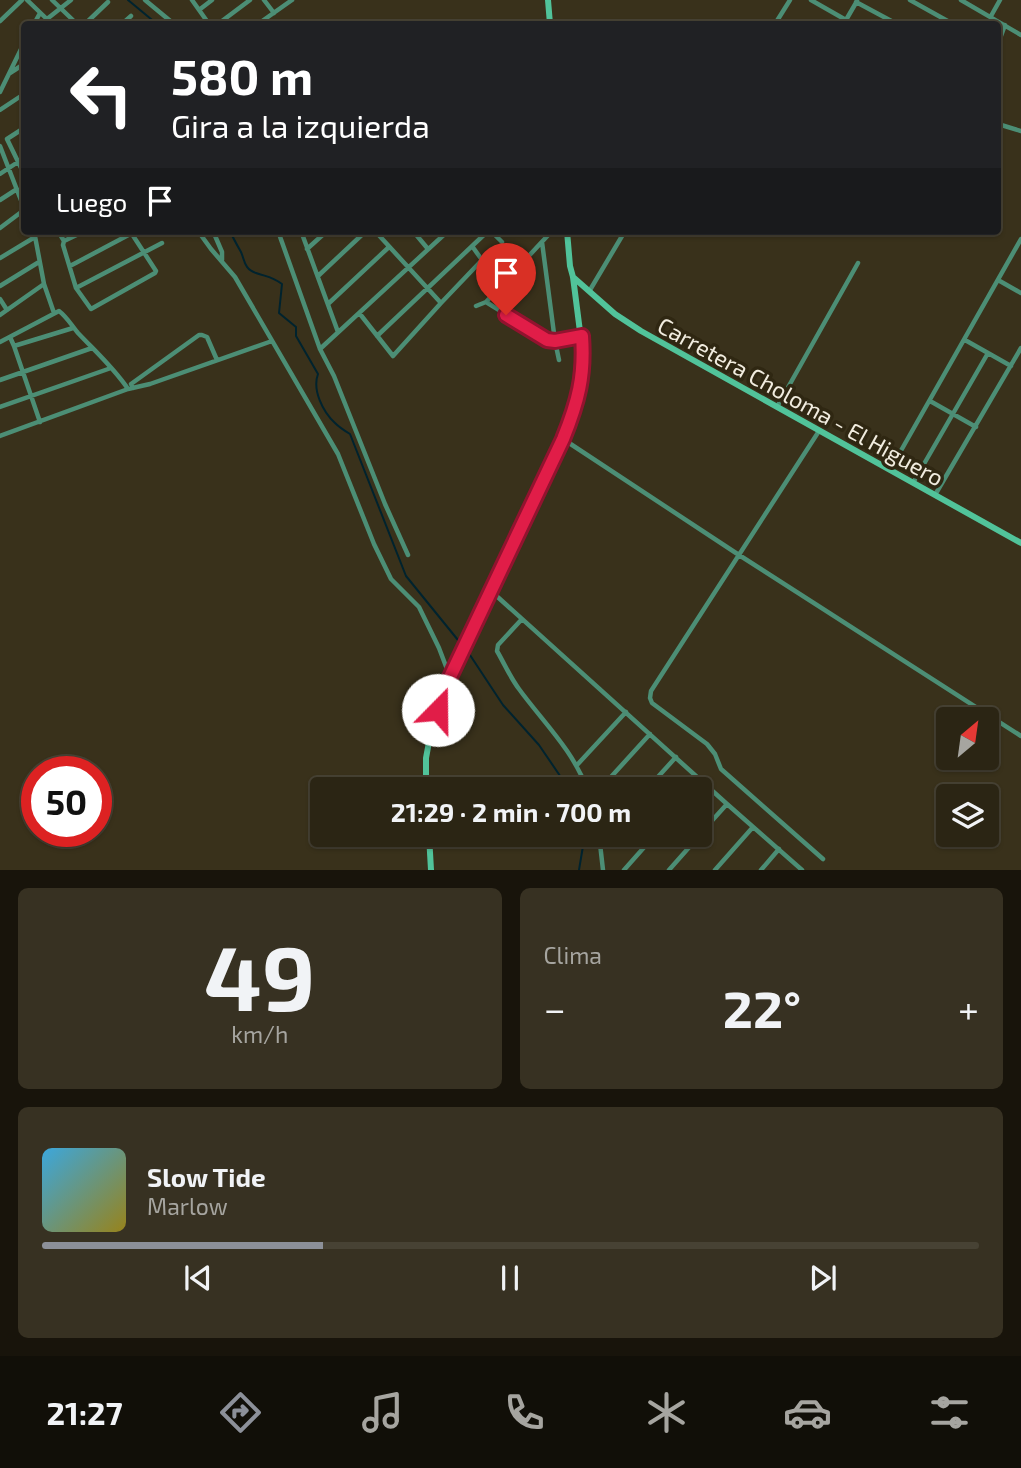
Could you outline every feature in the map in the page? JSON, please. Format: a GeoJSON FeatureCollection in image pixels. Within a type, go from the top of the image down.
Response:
{"type":"FeatureCollection","features":[{"type":"Feature","properties":{"kind":"main road"},"geometry":{"type":"LineString","coordinates":[[546,0],[549,21]]}},
{"type":"Feature","properties":{"kind":"main road"},"geometry":{"type":"LineString","coordinates":[[426,777],[426,758],[432,726],[450,677],[575,410],[583,355],[570,235]]}},
{"type":"Feature","properties":{"kind":"main road","name":"Carretera Choloma - El Higuero"},"geometry":{"type":"LineString","coordinates":[[573,276],[615,314],[640,331],[1021,543]]}},
{"type":"Feature","properties":{"kind":"main road"},"geometry":{"type":"LineString","coordinates":[[430,847],[431,870]]}},
{"type":"Feature","properties":{"kind":"street"},"geometry":{"type":"LineString","coordinates":[[0,21],[26,0],[47,19],[71,0]]}},
{"type":"Feature","properties":{"kind":"street"},"geometry":{"type":"LineString","coordinates":[[52,0],[74,21]]}},
{"type":"Feature","properties":{"kind":"street"},"geometry":{"type":"LineString","coordinates":[[145,0],[170,21]]}},
{"type":"Feature","properties":{"kind":"street"},"geometry":{"type":"LineString","coordinates":[[192,0],[207,21]]}},
{"type":"Feature","properties":{"kind":"street"},"geometry":{"type":"LineString","coordinates":[[199,10],[212,0]]}},
{"type":"Feature","properties":{"kind":"street"},"geometry":{"type":"LineString","coordinates":[[222,21],[250,0]]}},
{"type":"Feature","properties":{"kind":"street"},"geometry":{"type":"LineString","coordinates":[[264,0],[274,13]]}},
{"type":"Feature","properties":{"kind":"street"},"geometry":{"type":"LineString","coordinates":[[262,21],[292,0]]}},
{"type":"Feature","properties":{"kind":"street"},"geometry":{"type":"LineString","coordinates":[[777,21],[790,0]]}},
{"type":"Feature","properties":{"kind":"street"},"geometry":{"type":"LineString","coordinates":[[811,0],[846,20],[857,1],[892,21]]}},
{"type":"Feature","properties":{"kind":"street"},"geometry":{"type":"LineString","coordinates":[[820,6],[823,0]]}},
{"type":"Feature","properties":{"kind":"street"},"geometry":{"type":"LineString","coordinates":[[910,0],[948,21]]}},
{"type":"Feature","properties":{"kind":"street"},"geometry":{"type":"LineString","coordinates":[[961,0],[971,2],[999,21]]}},
{"type":"Feature","properties":{"kind":"street"},"geometry":{"type":"LineString","coordinates":[[991,16],[1000,0]]}},
{"type":"Feature","properties":{"kind":"street"},"geometry":{"type":"LineString","coordinates":[[88,21],[108,2]]}},
{"type":"Feature","properties":{"kind":"street"},"geometry":{"type":"LineString","coordinates":[[36,21],[40,13]]}},
{"type":"Feature","properties":{"kind":"street"},"geometry":{"type":"LineString","coordinates":[[125,21],[131,16]]}},
{"type":"Feature","properties":{"kind":"street"},"geometry":{"type":"LineString","coordinates":[[1001,22],[1021,33]]}},
{"type":"Feature","properties":{"kind":"street"},"geometry":{"type":"LineString","coordinates":[[1001,36],[1005,25]]}},
{"type":"Feature","properties":{"kind":"street"},"geometry":{"type":"LineString","coordinates":[[0,92],[21,49]]}},
{"type":"Feature","properties":{"kind":"street"},"geometry":{"type":"LineString","coordinates":[[9,73],[21,66]]}},
{"type":"Feature","properties":{"kind":"street"},"geometry":{"type":"LineString","coordinates":[[0,110],[21,96]]}},
{"type":"Feature","properties":{"kind":"street"},"geometry":{"type":"LineString","coordinates":[[1001,125],[1021,131]]}},
{"type":"Feature","properties":{"kind":"street"},"geometry":{"type":"LineString","coordinates":[[21,130],[7,139],[21,168]]}},
{"type":"Feature","properties":{"kind":"street"},"geometry":{"type":"LineString","coordinates":[[0,146],[21,200]]}},
{"type":"Feature","properties":{"kind":"street"},"geometry":{"type":"LineString","coordinates":[[0,174],[21,160]]}},
{"type":"Feature","properties":{"kind":"street"},"geometry":{"type":"LineString","coordinates":[[0,200],[17,189]]}},
{"type":"Feature","properties":{"kind":"street"},"geometry":{"type":"LineString","coordinates":[[0,228],[21,211]]}},
{"type":"Feature","properties":{"kind":"street"},"geometry":{"type":"LineString","coordinates":[[0,258],[34,235]]}},
{"type":"Feature","properties":{"kind":"street"},"geometry":{"type":"LineString","coordinates":[[35,235],[44,284],[54,313]]}},
{"type":"Feature","properties":{"kind":"street"},"geometry":{"type":"LineString","coordinates":[[60,235],[75,288],[91,309],[155,273],[134,235]]}},
{"type":"Feature","properties":{"kind":"street"},"geometry":{"type":"LineString","coordinates":[[64,241],[77,235]]}},
{"type":"Feature","properties":{"kind":"street"},"geometry":{"type":"LineString","coordinates":[[70,266],[127,235]]}},
{"type":"Feature","properties":{"kind":"street"},"geometry":{"type":"LineString","coordinates":[[201,235],[245,293],[338,454],[391,579],[419,607],[450,677]]}},
{"type":"Feature","properties":{"kind":"street"},"geometry":{"type":"LineString","coordinates":[[215,235],[222,251],[222,261]]}},
{"type":"Feature","properties":{"kind":"street"},"geometry":{"type":"LineString","coordinates":[[279,235],[320,349],[334,376],[408,555]]}},
{"type":"Feature","properties":{"kind":"street"},"geometry":{"type":"LineString","coordinates":[[303,235],[338,332]]}},
{"type":"Feature","properties":{"kind":"street"},"geometry":{"type":"LineString","coordinates":[[307,249],[323,235]]}},
{"type":"Feature","properties":{"kind":"street"},"geometry":{"type":"LineString","coordinates":[[318,276],[362,235]]}},
{"type":"Feature","properties":{"kind":"street"},"geometry":{"type":"LineString","coordinates":[[378,235],[441,303]]}},
{"type":"Feature","properties":{"kind":"street"},"geometry":{"type":"LineString","coordinates":[[416,235],[428,249]]}},
{"type":"Feature","properties":{"kind":"street"},"geometry":{"type":"LineString","coordinates":[[320,349],[444,235]]}},
{"type":"Feature","properties":{"kind":"street"},"geometry":{"type":"LineString","coordinates":[[377,336],[485,235]]}},
{"type":"Feature","properties":{"kind":"street"},"geometry":{"type":"LineString","coordinates":[[494,235],[502,242]]}},
{"type":"Feature","properties":{"kind":"street"},"geometry":{"type":"LineString","coordinates":[[476,306],[486,302],[548,235]]}},
{"type":"Feature","properties":{"kind":"street"},"geometry":{"type":"LineString","coordinates":[[590,290],[623,235]]}},
{"type":"Feature","properties":{"kind":"street"},"geometry":{"type":"LineString","coordinates":[[890,471],[1021,239]]}},
{"type":"Feature","properties":{"kind":"street"},"geometry":{"type":"LineString","coordinates":[[542,242],[559,360]]}},
{"type":"Feature","properties":{"kind":"street"},"geometry":{"type":"LineString","coordinates":[[75,288],[162,243]]}},
{"type":"Feature","properties":{"kind":"street"},"geometry":{"type":"LineString","coordinates":[[360,313],[393,356],[482,260],[472,246]]}},
{"type":"Feature","properties":{"kind":"street"},"geometry":{"type":"LineString","coordinates":[[328,304],[389,247]]}},
{"type":"Feature","properties":{"kind":"street"},"geometry":{"type":"LineString","coordinates":[[0,286],[39,262]]}},
{"type":"Feature","properties":{"kind":"street"},"geometry":{"type":"LineString","coordinates":[[777,407],[858,263]]}},
{"type":"Feature","properties":{"kind":"street"},"geometry":{"type":"LineString","coordinates":[[998,280],[1021,293]]}},
{"type":"Feature","properties":{"kind":"street"},"geometry":{"type":"LineString","coordinates":[[0,314],[44,284]]}},
{"type":"Feature","properties":{"kind":"street"},"geometry":{"type":"LineString","coordinates":[[0,299],[8,310]]}},
{"type":"Feature","properties":{"kind":"street"},"geometry":{"type":"LineString","coordinates":[[486,302],[547,340],[582,336]]}},
{"type":"Feature","properties":{"kind":"street"},"geometry":{"type":"LineString","coordinates":[[0,342],[59,311],[130,389]]}},
{"type":"Feature","properties":{"kind":"street"},"geometry":{"type":"LineString","coordinates":[[14,346],[73,327]]}},
{"type":"Feature","properties":{"kind":"street"},"geometry":{"type":"LineString","coordinates":[[130,389],[131,384],[199,335],[206,337],[218,360]]}},
{"type":"Feature","properties":{"kind":"street"},"geometry":{"type":"LineString","coordinates":[[10,337],[40,422]]}},
{"type":"Feature","properties":{"kind":"street"},"geometry":{"type":"LineString","coordinates":[[965,340],[1011,366]]}},
{"type":"Feature","properties":{"kind":"street"},"geometry":{"type":"LineString","coordinates":[[0,436],[272,341]]}},
{"type":"Feature","properties":{"kind":"street"},"geometry":{"type":"LineString","coordinates":[[0,380],[92,348]]}},
{"type":"Feature","properties":{"kind":"street"},"geometry":{"type":"LineString","coordinates":[[934,496],[1021,348]]}},
{"type":"Feature","properties":{"kind":"street"},"geometry":{"type":"LineString","coordinates":[[913,483],[988,353]]}},
{"type":"Feature","properties":{"kind":"street"},"geometry":{"type":"LineString","coordinates":[[0,407],[111,368]]}},
{"type":"Feature","properties":{"kind":"street"},"geometry":{"type":"LineString","coordinates":[[930,401],[975,427]]}},
{"type":"Feature","properties":{"kind":"street"},"geometry":{"type":"LineString","coordinates":[[819,431],[651,691],[650,698],[652,703],[707,744],[721,769],[822,859]]}},
{"type":"Feature","properties":{"kind":"street"},"geometry":{"type":"LineString","coordinates":[[563,439],[1021,736]]}},
{"type":"Feature","properties":{"kind":"street"},"geometry":{"type":"LineString","coordinates":[[491,591],[698,777]]}},
{"type":"Feature","properties":{"kind":"street"},"geometry":{"type":"LineString","coordinates":[[522,618],[498,645],[497,650],[517,688],[566,748],[581,777]]}},
{"type":"Feature","properties":{"kind":"street"},"geometry":{"type":"LineString","coordinates":[[576,766],[626,712]]}},
{"type":"Feature","properties":{"kind":"street"},"geometry":{"type":"LineString","coordinates":[[611,777],[650,734]]}},
{"type":"Feature","properties":{"kind":"street"},"geometry":{"type":"LineString","coordinates":[[658,777],[676,757]]}},
{"type":"Feature","properties":{"kind":"street"},"geometry":{"type":"LineString","coordinates":[[712,790],[802,870]]}},
{"type":"Feature","properties":{"kind":"street"},"geometry":{"type":"LineString","coordinates":[[712,821],[727,804]]}},
{"type":"Feature","properties":{"kind":"street"},"geometry":{"type":"LineString","coordinates":[[715,870],[754,827]]}},
{"type":"Feature","properties":{"kind":"street"},"geometry":{"type":"LineString","coordinates":[[600,847],[603,870]]}},
{"type":"Feature","properties":{"kind":"street"},"geometry":{"type":"LineString","coordinates":[[624,870],[644,847]]}},
{"type":"Feature","properties":{"kind":"street"},"geometry":{"type":"LineString","coordinates":[[669,870],[689,847]]}},
{"type":"Feature","properties":{"kind":"street"},"geometry":{"type":"LineString","coordinates":[[761,870],[779,849]]}},
{"type":"Feature","properties":{"kind":"waterway"},"geometry":{"type":"LineString","coordinates":[[128,0],[153,21]]}},
{"type":"Feature","properties":{"kind":"waterway"},"geometry":{"type":"LineString","coordinates":[[232,235],[249,269],[282,284],[279,313],[296,327],[296,336],[318,374],[316,387],[326,413],[350,434],[406,576],[462,645]]}},
{"type":"Feature","properties":{"kind":"waterway"},"geometry":{"type":"LineString","coordinates":[[466,649],[503,705],[539,745],[561,777]]}},
{"type":"Feature","properties":{"kind":"waterway"},"geometry":{"type":"LineString","coordinates":[[579,870],[583,847]]}},
{"type":"Feature","properties":{"kind":"route"},"geometry":{"type":"LineString","coordinates":[[438,710],[450,677],[563,439],[575,410],[580,384],[582,336],[547,340],[506,315]]}}]}
